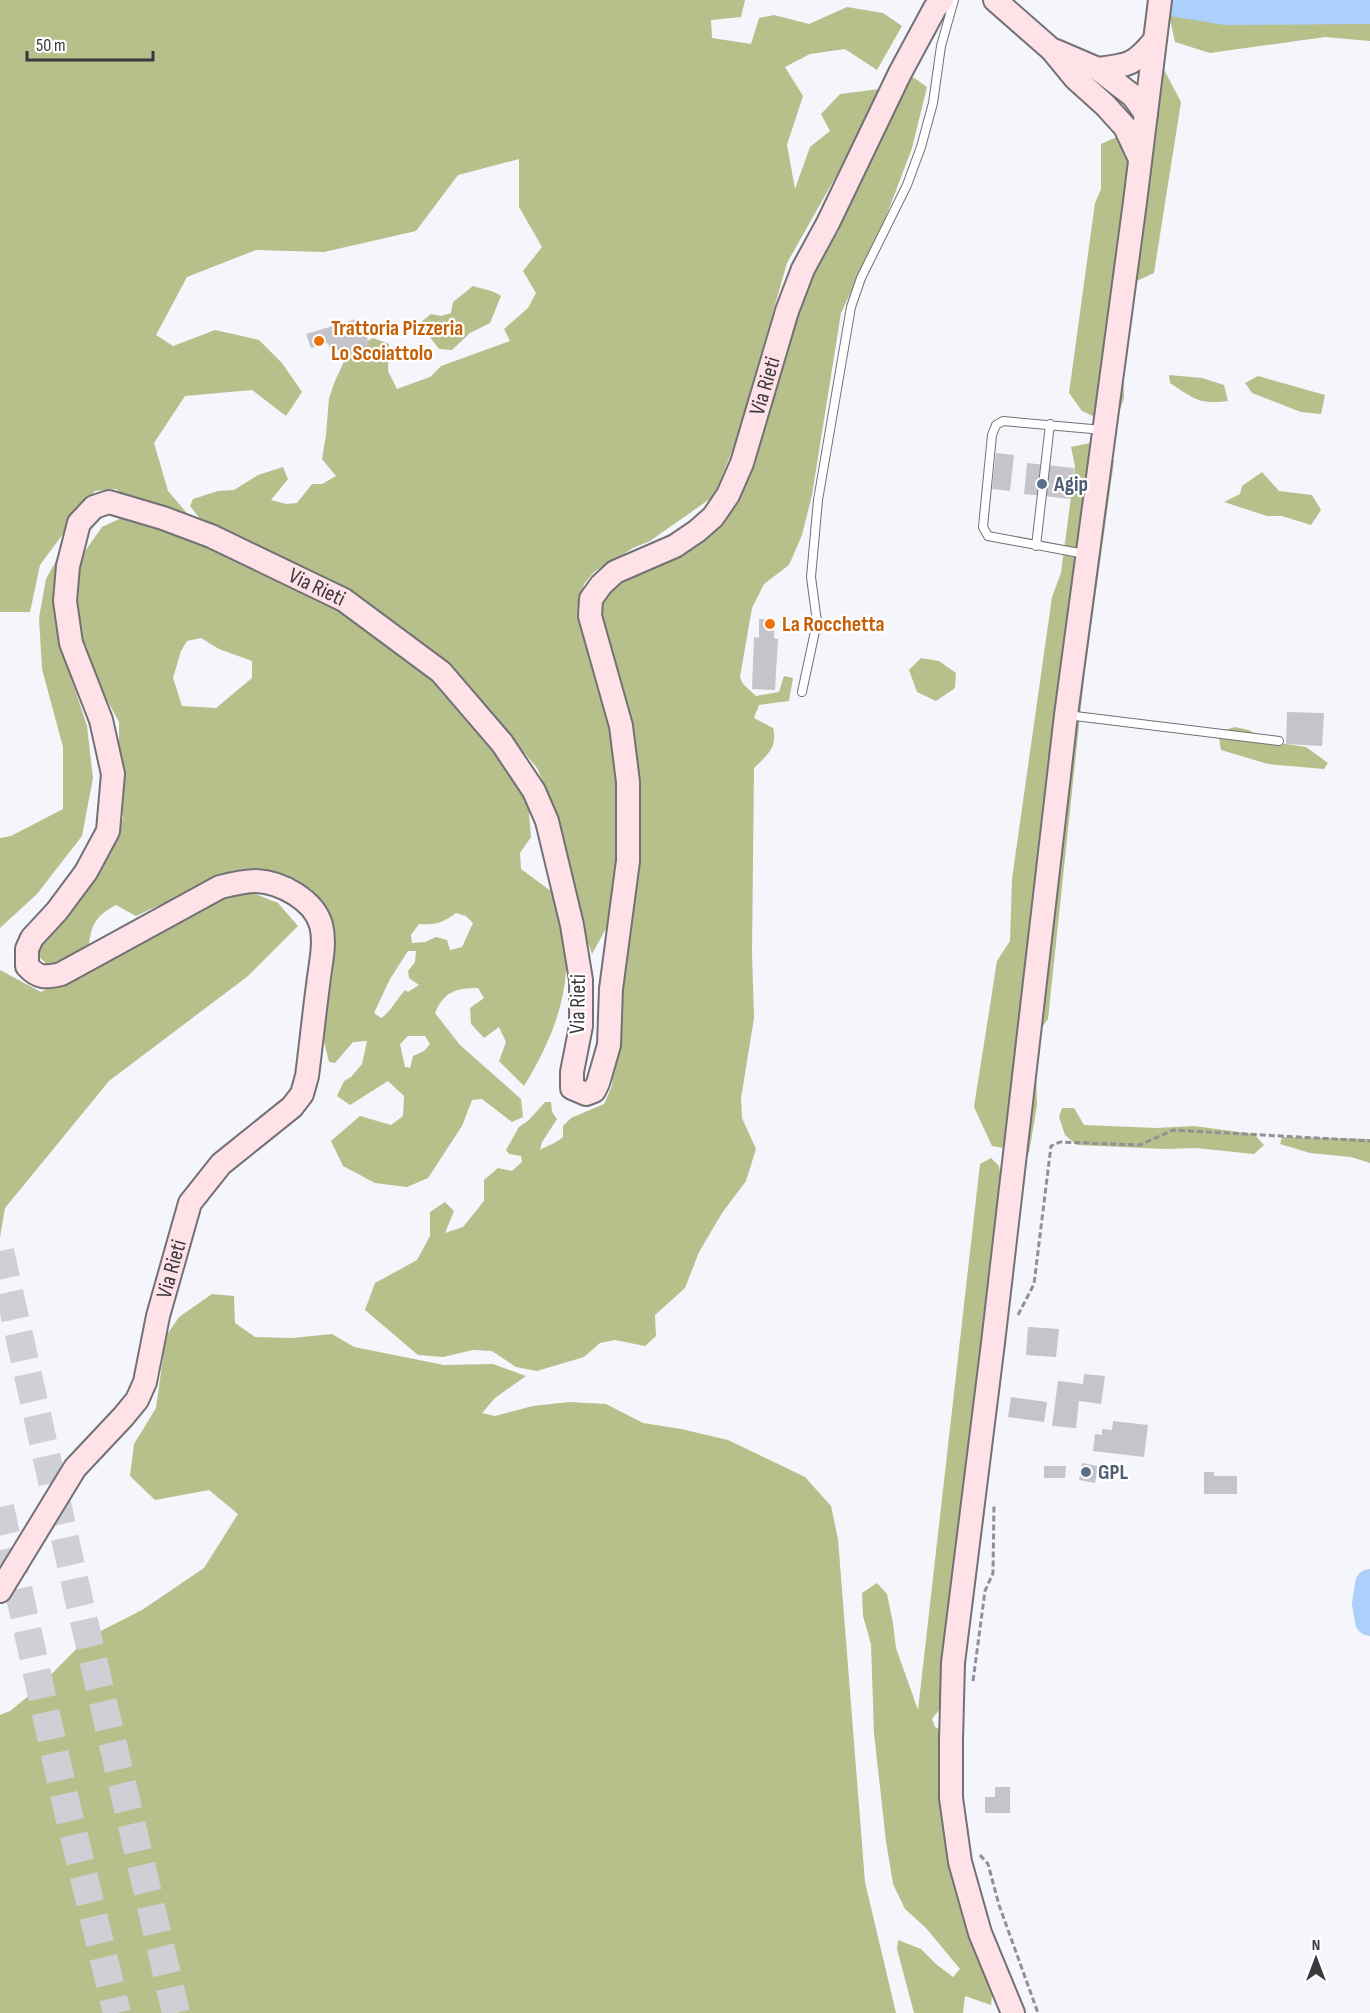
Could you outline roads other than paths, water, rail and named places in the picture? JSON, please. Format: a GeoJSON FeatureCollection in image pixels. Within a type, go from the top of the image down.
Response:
{"type":"FeatureCollection","features":[{"type":"Feature","properties":{"kind":"street","name":"Via Rieti"},"geometry":{"type":"LineString","coordinates":[[0,1591],[75,1468],[137,1400],[145,1382],[158,1316],[190,1203],[221,1164],[272,1125],[292,1107],[302,1094],[307,1076],[322,953],[321,926],[308,904],[292,893],[258,881],[220,887],[61,974],[47,977],[34,974],[27,966],[27,949],[32,938],[57,911],[86,872],[108,831],[113,774],[101,720],[71,643],[65,601],[68,566],[79,523],[94,507],[109,502],[163,518],[211,536],[344,600],[441,672],[502,743],[534,791],[547,821],[572,925],[580,980],[580,1026],[572,1072],[572,1088],[586,1094],[594,1091],[609,1045],[611,989],[628,861],[628,782],[621,726],[590,616],[591,599],[601,585],[615,572],[675,546],[697,531],[713,517],[728,495],[742,463],[787,311],[803,269],[828,223],[900,74],[935,8],[942,0]]}},
{"type":"Feature","properties":{"kind":"street"},"geometry":{"type":"LineString","coordinates":[[995,0],[1052,50],[1075,78],[1105,105],[1125,127],[1140,159]]}},
{"type":"Feature","properties":{"kind":"street"},"geometry":{"type":"LineString","coordinates":[[1013,2013],[980,1933],[960,1862],[951,1798],[954,1663],[1066,715],[1160,0]]}},
{"type":"Feature","properties":{"kind":"street"},"geometry":{"type":"LineString","coordinates":[[1098,69],[1126,66],[1140,58],[1154,41]]}},
{"type":"Feature","properties":{"kind":"street"},"geometry":{"type":"LineString","coordinates":[[1052,50],[1098,69],[1133,96],[1146,114]]}},
{"type":"Feature","properties":{"kind":"street"},"geometry":{"type":"LineString","coordinates":[[1105,105],[1128,113],[1146,114]]}},
{"type":"Feature","properties":{"kind":"lane"},"geometry":{"type":"LineString","coordinates":[[802,692],[817,622],[811,577],[818,500],[851,307],[861,278],[907,184],[921,147],[933,103],[942,46],[954,0]]}},
{"type":"Feature","properties":{"kind":"lane"},"geometry":{"type":"LineString","coordinates":[[1087,555],[988,536],[984,527],[992,435],[996,425],[1003,421],[1104,430]]}},
{"type":"Feature","properties":{"kind":"lane"},"geometry":{"type":"LineString","coordinates":[[1036,546],[1050,424]]}},
{"type":"Feature","properties":{"kind":"lane"},"geometry":{"type":"LineString","coordinates":[[1066,715],[1279,741]]}},
{"type":"Feature","properties":{"kind":"waterway"},"geometry":{"type":"LineString","coordinates":[[1165,0],[1225,10],[1370,9]]}},
{"type":"Feature","properties":{"kind":"waterway"},"geometry":{"type":"LineString","coordinates":[[1370,1584],[1367,1604],[1370,1621]]}},
{"type":"Feature","properties":{"kind":"tunnel"},"geometry":{"type":"LineString","coordinates":[[0,1251],[176,2013]]}},
{"type":"Feature","properties":{"kind":"tunnel"},"geometry":{"type":"LineString","coordinates":[[0,1507],[64,1795],[117,2013]]}},
{"type":"Feature","properties":{"kind":"place","name":"Trattoria Pizzeria Lo Scoiattolo"},"geometry":{"type":"Point","coordinates":[319,341]}},
{"type":"Feature","properties":{"kind":"place","name":"Agip"},"geometry":{"type":"Point","coordinates":[1042,484]}},
{"type":"Feature","properties":{"kind":"place","name":"La Rocchetta"},"geometry":{"type":"Point","coordinates":[770,624]}},
{"type":"Feature","properties":{"kind":"place","name":"GPL"},"geometry":{"type":"Point","coordinates":[1086,1472]}}]}
